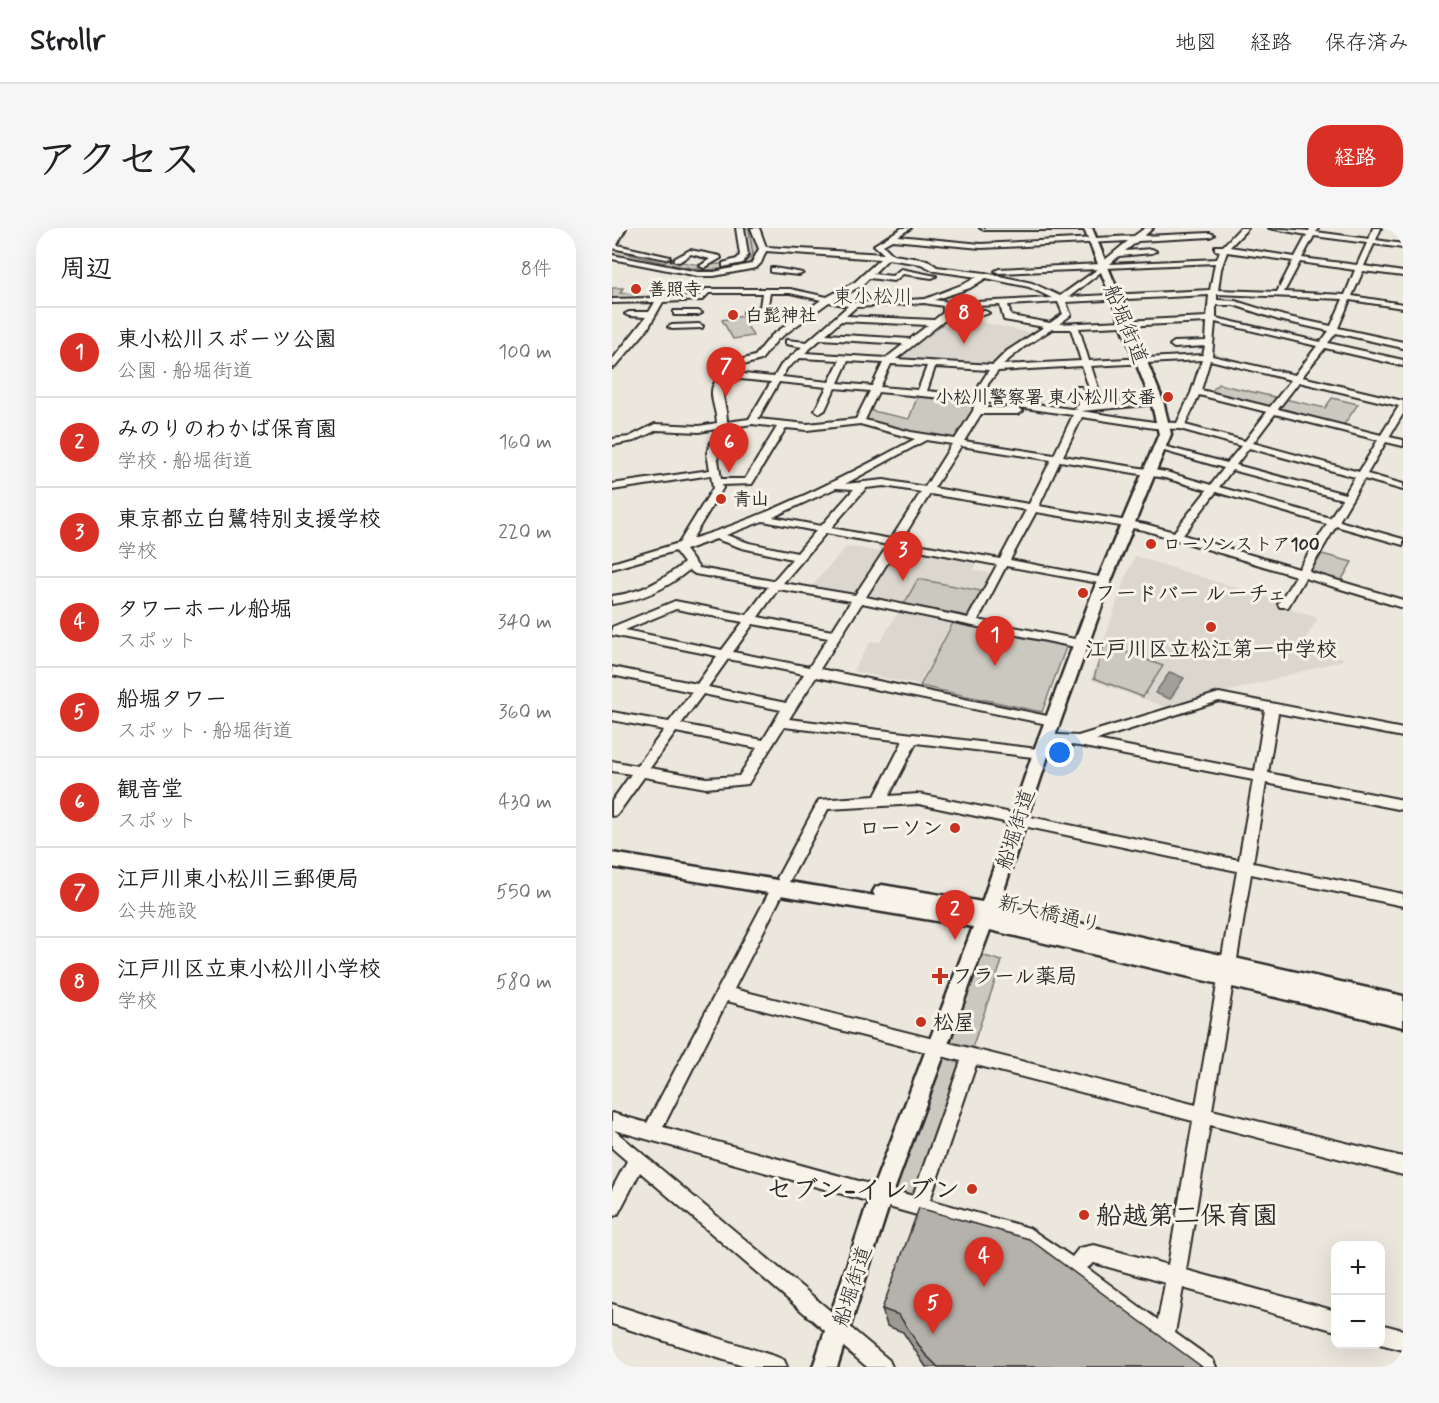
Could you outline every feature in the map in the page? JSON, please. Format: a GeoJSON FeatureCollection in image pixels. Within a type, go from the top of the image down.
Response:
{"type":"FeatureCollection","features":[{"type":"Feature","properties":{"kind":"main road"},"geometry":{"type":"LineString","coordinates":[[612,244],[616,228]]}},
{"type":"Feature","properties":{"kind":"main road","name":"船堀街道"},"geometry":{"type":"LineString","coordinates":[[825,1367],[881,1196],[986,915],[1046,737],[1104,581],[1165,434],[1165,426],[1157,400],[1086,228]]}},
{"type":"Feature","properties":{"kind":"main road","name":"新大橋通り"},"geometry":{"type":"LineString","coordinates":[[612,850],[782,883]]}},
{"type":"Feature","properties":{"kind":"main road","name":"新大橋通り"},"geometry":{"type":"LineString","coordinates":[[612,860],[782,883],[986,915],[1227,970],[1403,1004]]}},
{"type":"Feature","properties":{"kind":"main road","name":"新大橋通り"},"geometry":{"type":"LineString","coordinates":[[1227,970],[1403,1018]]}},
{"type":"Feature","properties":{"kind":"street"},"geometry":{"type":"LineString","coordinates":[[622,228],[612,244],[704,266],[740,261],[744,255],[740,228]]}},
{"type":"Feature","properties":{"kind":"street"},"geometry":{"type":"LineString","coordinates":[[612,257],[698,274],[714,274],[750,267],[757,263],[763,249],[755,228]]}},
{"type":"Feature","properties":{"kind":"street"},"geometry":{"type":"LineString","coordinates":[[889,256],[878,246],[908,228]]}},
{"type":"Feature","properties":{"kind":"street"},"geometry":{"type":"LineString","coordinates":[[984,228],[1086,228]]}},
{"type":"Feature","properties":{"kind":"street"},"geometry":{"type":"LineString","coordinates":[[1061,299],[1149,228]]}},
{"type":"Feature","properties":{"kind":"street"},"geometry":{"type":"LineString","coordinates":[[1179,426],[1207,357],[1218,261],[1223,248],[1244,228]]}},
{"type":"Feature","properties":{"kind":"street"},"geometry":{"type":"LineString","coordinates":[[1273,228],[1313,231],[1371,243],[1403,246]]}},
{"type":"Feature","properties":{"kind":"street"},"geometry":{"type":"LineString","coordinates":[[1177,536],[1333,331],[1377,228]]}},
{"type":"Feature","properties":{"kind":"street"},"geometry":{"type":"LineString","coordinates":[[1279,295],[1313,231]]}},
{"type":"Feature","properties":{"kind":"street"},"geometry":{"type":"LineString","coordinates":[[612,301],[658,302],[702,298],[706,291],[766,291],[795,292],[854,305],[894,303],[930,283],[982,278],[997,262],[1093,241],[1208,232],[1218,248],[1403,274]]}},
{"type":"Feature","properties":{"kind":"street"},"geometry":{"type":"LineString","coordinates":[[892,238],[997,262],[1103,267],[1218,261]]}},
{"type":"Feature","properties":{"kind":"street"},"geometry":{"type":"LineString","coordinates":[[763,249],[889,256],[924,262],[930,283],[947,308],[947,315],[888,361],[860,421]]}},
{"type":"Feature","properties":{"kind":"street"},"geometry":{"type":"LineString","coordinates":[[1119,254],[1152,251]]}},
{"type":"Feature","properties":{"kind":"street"},"geometry":{"type":"LineString","coordinates":[[676,260],[690,252],[717,258],[704,266]]}},
{"type":"Feature","properties":{"kind":"street"},"geometry":{"type":"LineString","coordinates":[[889,256],[858,284],[827,300],[774,338],[758,358],[733,364],[728,375],[718,385],[717,399],[722,411],[722,427],[712,446],[718,488],[680,550],[695,571],[858,600],[1080,644]]}},
{"type":"Feature","properties":{"kind":"street"},"geometry":{"type":"LineString","coordinates":[[791,260],[777,270],[800,273]]}},
{"type":"Feature","properties":{"kind":"street"},"geometry":{"type":"LineString","coordinates":[[612,766],[706,783],[743,781],[978,411],[984,384],[1011,353],[1067,315],[1061,299],[1032,285],[997,262]]}},
{"type":"Feature","properties":{"kind":"street"},"geometry":{"type":"LineString","coordinates":[[867,275],[894,279],[901,271],[930,283],[982,278]]}},
{"type":"Feature","properties":{"kind":"street"},"geometry":{"type":"LineString","coordinates":[[738,307],[750,315],[764,308],[766,291]]}},
{"type":"Feature","properties":{"kind":"street"},"geometry":{"type":"LineString","coordinates":[[894,303],[896,291]]}},
{"type":"Feature","properties":{"kind":"street"},"geometry":{"type":"LineString","coordinates":[[947,308],[1003,302],[1215,292],[1347,297],[1403,306]]}},
{"type":"Feature","properties":{"kind":"street"},"geometry":{"type":"LineString","coordinates":[[1152,295],[1156,303],[1168,302]]}},
{"type":"Feature","properties":{"kind":"street"},"geometry":{"type":"LineString","coordinates":[[612,364],[644,328],[658,302]]}},
{"type":"Feature","properties":{"kind":"street"},"geometry":{"type":"LineString","coordinates":[[1003,302],[1007,318],[1052,326],[1211,319],[1403,363]]}},
{"type":"Feature","properties":{"kind":"street"},"geometry":{"type":"LineString","coordinates":[[1213,302],[1235,303],[1333,331],[1403,345]]}},
{"type":"Feature","properties":{"kind":"street"},"geometry":{"type":"LineString","coordinates":[[752,421],[784,367],[854,305]]}},
{"type":"Feature","properties":{"kind":"street"},"geometry":{"type":"LineString","coordinates":[[947,308],[985,313]]}},
{"type":"Feature","properties":{"kind":"street"},"geometry":{"type":"LineString","coordinates":[[629,314],[651,315]]}},
{"type":"Feature","properties":{"kind":"street"},"geometry":{"type":"LineString","coordinates":[[672,327],[699,319],[678,316]]}},
{"type":"Feature","properties":{"kind":"street"},"geometry":{"type":"LineString","coordinates":[[1062,318],[1087,316]]}},
{"type":"Feature","properties":{"kind":"street"},"geometry":{"type":"LineString","coordinates":[[839,318],[935,323]]}},
{"type":"Feature","properties":{"kind":"street"},"geometry":{"type":"LineString","coordinates":[[1074,326],[1099,406]]}},
{"type":"Feature","properties":{"kind":"street"},"geometry":{"type":"LineString","coordinates":[[819,336],[911,342]]}},
{"type":"Feature","properties":{"kind":"street"},"geometry":{"type":"LineString","coordinates":[[789,342],[809,345]]}},
{"type":"Feature","properties":{"kind":"street"},"geometry":{"type":"LineString","coordinates":[[1174,345],[1208,343]]}},
{"type":"Feature","properties":{"kind":"street"},"geometry":{"type":"LineString","coordinates":[[798,355],[997,368],[1207,357],[1403,405],[1284,604]]}},
{"type":"Feature","properties":{"kind":"street"},"geometry":{"type":"LineString","coordinates":[[1044,355],[1048,365]]}},
{"type":"Feature","properties":{"kind":"street"},"geometry":{"type":"LineString","coordinates":[[820,410],[845,358]]}},
{"type":"Feature","properties":{"kind":"street"},"geometry":{"type":"LineString","coordinates":[[922,393],[932,364]]}},
{"type":"Feature","properties":{"kind":"street"},"geometry":{"type":"LineString","coordinates":[[728,375],[980,398],[1058,410]]}},
{"type":"Feature","properties":{"kind":"street"},"geometry":{"type":"LineString","coordinates":[[971,622],[1082,410],[1078,389]]}},
{"type":"Feature","properties":{"kind":"street"},"geometry":{"type":"LineString","coordinates":[[1194,391],[1346,425],[1403,443]]}},
{"type":"Feature","properties":{"kind":"street"},"geometry":{"type":"LineString","coordinates":[[1082,410],[1157,400]]}},
{"type":"Feature","properties":{"kind":"street"},"geometry":{"type":"LineString","coordinates":[[978,411],[1082,410],[1165,426],[1179,426],[1403,487]]}},
{"type":"Feature","properties":{"kind":"street"},"geometry":{"type":"LineString","coordinates":[[612,442],[631,439],[655,427],[699,429],[752,421],[807,427],[860,421],[924,437],[1150,472],[1403,543]]}},
{"type":"Feature","properties":{"kind":"street"},"geometry":{"type":"LineString","coordinates":[[612,487],[716,477],[748,482],[784,423]]}},
{"type":"Feature","properties":{"kind":"street"},"geometry":{"type":"LineString","coordinates":[[612,567],[716,535],[761,518],[835,484],[924,437]]}},
{"type":"Feature","properties":{"kind":"street"},"geometry":{"type":"LineString","coordinates":[[1159,448],[1348,498]]}},
{"type":"Feature","properties":{"kind":"street"},"geometry":{"type":"LineString","coordinates":[[835,484],[841,487],[884,483],[1128,524],[1177,536],[1403,604]]}},
{"type":"Feature","properties":{"kind":"street"},"geometry":{"type":"LineString","coordinates":[[612,811],[639,770],[775,585],[863,485]]}},
{"type":"Feature","properties":{"kind":"street"},"geometry":{"type":"LineString","coordinates":[[761,518],[1104,581]]}},
{"type":"Feature","properties":{"kind":"street"},"geometry":{"type":"LineString","coordinates":[[716,535],[746,546],[799,557]]}},
{"type":"Feature","properties":{"kind":"street"},"geometry":{"type":"LineString","coordinates":[[612,600],[634,597],[667,584],[689,564]]}},
{"type":"Feature","properties":{"kind":"street"},"geometry":{"type":"LineString","coordinates":[[667,584],[675,605]]}},
{"type":"Feature","properties":{"kind":"street"},"geometry":{"type":"LineString","coordinates":[[612,631],[675,605],[836,636]]}},
{"type":"Feature","properties":{"kind":"street"},"geometry":{"type":"LineString","coordinates":[[612,631],[813,671],[1046,737]]}},
{"type":"Feature","properties":{"kind":"street"},"geometry":{"type":"LineString","coordinates":[[612,671],[790,708]]}},
{"type":"Feature","properties":{"kind":"street"},"geometry":{"type":"LineString","coordinates":[[1079,741],[1219,698],[1403,733]]}},
{"type":"Feature","properties":{"kind":"street"},"geometry":{"type":"LineString","coordinates":[[1165,1337],[1272,709]]}},
{"type":"Feature","properties":{"kind":"street"},"geometry":{"type":"LineString","coordinates":[[612,716],[767,745]]}},
{"type":"Feature","properties":{"kind":"street"},"geometry":{"type":"LineString","coordinates":[[781,722],[912,737],[1046,737],[1079,741],[1403,805]]}},
{"type":"Feature","properties":{"kind":"street"},"geometry":{"type":"LineString","coordinates":[[880,800],[912,737]]}},
{"type":"Feature","properties":{"kind":"street"},"geometry":{"type":"LineString","coordinates":[[651,1132],[824,804],[918,799],[1403,900]]}},
{"type":"Feature","properties":{"kind":"street"},"geometry":{"type":"LineString","coordinates":[[725,994],[1403,1166]]}},
{"type":"Feature","properties":{"kind":"street"},"geometry":{"type":"LineString","coordinates":[[920,1205],[971,1056]]}},
{"type":"Feature","properties":{"kind":"street"},"geometry":{"type":"LineString","coordinates":[[612,1122],[920,1205],[1029,1237],[1206,1367]]}},
{"type":"Feature","properties":{"kind":"street"},"geometry":{"type":"LineString","coordinates":[[612,1137],[882,1367]]}},
{"type":"Feature","properties":{"kind":"street"},"geometry":{"type":"LineString","coordinates":[[612,1208],[637,1159]]}},
{"type":"Feature","properties":{"kind":"street"},"geometry":{"type":"LineString","coordinates":[[1074,1268],[1086,1256],[1094,1254],[1331,1320]]}},
{"type":"Feature","properties":{"kind":"street"},"geometry":{"type":"LineString","coordinates":[[612,1314],[777,1367]]}},
{"type":"Feature","properties":{"kind":"street"},"geometry":{"type":"LineString","coordinates":[[1385,1335],[1403,1340]]}},
{"type":"Feature","properties":{"kind":"shaded area"},"geometry":{"type":"Polygon","coordinates":[[[742,228],[754,228],[761,249],[755,263],[714,273],[699,273],[612,255],[612,247],[679,262],[712,265],[729,263],[746,257],[742,228]]]}},
{"type":"Feature","properties":{"kind":"shaded area"},"geometry":{"type":"Polygon","coordinates":[[[612,288],[623,288],[620,293],[638,294],[637,297],[669,295],[672,291],[700,293],[697,297],[612,299],[612,288]]]}},
{"type":"Feature","properties":{"kind":"shaded area"},"geometry":{"type":"Polygon","coordinates":[[[949,315],[1031,333],[1002,355],[993,366],[893,358],[949,315]]]}},
{"type":"Feature","properties":{"kind":"shaded area"},"geometry":{"type":"Polygon","coordinates":[[[742,316],[753,336],[733,339],[722,320],[742,316]]]}},
{"type":"Feature","properties":{"kind":"shaded area"},"geometry":{"type":"Polygon","coordinates":[[[1218,384],[1279,398],[1272,408],[1210,393],[1218,384]]]}},
{"type":"Feature","properties":{"kind":"shaded area"},"geometry":{"type":"Polygon","coordinates":[[[918,395],[977,400],[976,410],[954,439],[903,431],[864,419],[868,410],[909,419],[918,395]]]}},
{"type":"Feature","properties":{"kind":"shaded area"},"geometry":{"type":"Polygon","coordinates":[[[1332,398],[1358,404],[1343,426],[1278,410],[1285,399],[1325,408],[1332,398]]]}},
{"type":"Feature","properties":{"kind":"shaded area"},"geometry":{"type":"Polygon","coordinates":[[[847,546],[891,554],[896,547],[902,546],[978,560],[974,570],[993,574],[969,617],[811,587],[847,546]]]}},
{"type":"Feature","properties":{"kind":"shaded area"},"geometry":{"type":"Polygon","coordinates":[[[1322,554],[1352,562],[1341,581],[1311,571],[1322,554]]]}},
{"type":"Feature","properties":{"kind":"shaded area","name":"江戸川区立松江第一中学校"},"geometry":{"type":"Polygon","coordinates":[[[1135,556],[1278,601],[1276,605],[1315,617],[1317,620],[1302,644],[1343,658],[1343,660],[1168,708],[1091,680],[1125,578],[1135,556]]]}},
{"type":"Feature","properties":{"kind":"shaded area"},"geometry":{"type":"Polygon","coordinates":[[[918,579],[981,591],[968,616],[904,604],[918,579]]]}},
{"type":"Feature","properties":{"kind":"shaded area"},"geometry":{"type":"Polygon","coordinates":[[[899,611],[953,621],[919,685],[853,671],[871,641],[880,642],[899,611]]]}},
{"type":"Feature","properties":{"kind":"shaded area"},"geometry":{"type":"Polygon","coordinates":[[[954,621],[1063,643],[1066,647],[1042,712],[920,686],[954,621]]]}},
{"type":"Feature","properties":{"kind":"shaded area"},"geometry":{"type":"Polygon","coordinates":[[[1104,644],[1163,666],[1143,697],[1094,678],[1104,644]]]}},
{"type":"Feature","properties":{"kind":"shaded area"},"geometry":{"type":"Polygon","coordinates":[[[1170,672],[1184,678],[1170,699],[1155,693],[1170,672]]]}},
{"type":"Feature","properties":{"kind":"shaded area"},"geometry":{"type":"Polygon","coordinates":[[[981,955],[1002,961],[972,1048],[950,1045],[981,955]]]}},
{"type":"Feature","properties":{"kind":"shaded area"},"geometry":{"type":"Polygon","coordinates":[[[944,1057],[963,1065],[924,1198],[896,1190],[944,1057]]]}},
{"type":"Feature","properties":{"kind":"building"},"geometry":{"type":"Polygon","coordinates":[[[919,1208],[1029,1239],[1202,1367],[938,1367],[924,1353],[899,1315],[882,1309],[919,1208]]]}},
{"type":"Feature","properties":{"kind":"waterway"},"geometry":{"type":"LineString","coordinates":[[629,254],[694,268],[711,270],[727,268],[742,264],[753,255],[749,228]]}},
{"type":"Feature","properties":{"kind":"place","name":"善照寺"},"geometry":{"type":"Point","coordinates":[636,289]}},
{"type":"Feature","properties":{"kind":"place","name":"白髭神社"},"geometry":{"type":"Point","coordinates":[733,315]}},
{"type":"Feature","properties":{"kind":"place","name":"江戸川区立東小松川小学校"},"geometry":{"type":"Point","coordinates":[964,344]}},
{"type":"Feature","properties":{"kind":"place","name":"江戸川東小松川三郵便局"},"geometry":{"type":"Point","coordinates":[726,397]}},
{"type":"Feature","properties":{"kind":"place","name":"小松川警察署 東小松川交番"},"geometry":{"type":"Point","coordinates":[1168,397]}},
{"type":"Feature","properties":{"kind":"place","name":"観音堂"},"geometry":{"type":"Point","coordinates":[729,473]}},
{"type":"Feature","properties":{"kind":"place","name":"青山"},"geometry":{"type":"Point","coordinates":[721,499]}},
{"type":"Feature","properties":{"kind":"place","name":"ローソンストア100"},"geometry":{"type":"Point","coordinates":[1151,544]}},
{"type":"Feature","properties":{"kind":"place","name":"東京都立白鷺特別支援学校"},"geometry":{"type":"Point","coordinates":[903,581]}},
{"type":"Feature","properties":{"kind":"place","name":"フードバー ルーチェ"},"geometry":{"type":"Point","coordinates":[1083,593]}},
{"type":"Feature","properties":{"kind":"place","name":"江戸川区立松江第一中学校"},"geometry":{"type":"Point","coordinates":[1211,627]}},
{"type":"Feature","properties":{"kind":"place","name":"東小松川スポーツ公園"},"geometry":{"type":"Point","coordinates":[995,666]}},
{"type":"Feature","properties":{"kind":"place","name":"ローソン"},"geometry":{"type":"Point","coordinates":[955,828]}},
{"type":"Feature","properties":{"kind":"place","name":"みのりのわかば保育園"},"geometry":{"type":"Point","coordinates":[955,940]}},
{"type":"Feature","properties":{"kind":"place","name":"フラール薬局"},"geometry":{"type":"Point","coordinates":[940,976]}},
{"type":"Feature","properties":{"kind":"place","name":"松屋"},"geometry":{"type":"Point","coordinates":[921,1022]}},
{"type":"Feature","properties":{"kind":"place","name":"セブン-イレブン"},"geometry":{"type":"Point","coordinates":[972,1189]}},
{"type":"Feature","properties":{"kind":"place","name":"船越第二保育園"},"geometry":{"type":"Point","coordinates":[1084,1215]}},
{"type":"Feature","properties":{"kind":"place","name":"タワーホール船堀"},"geometry":{"type":"Point","coordinates":[984,1287]}},
{"type":"Feature","properties":{"kind":"place","name":"船堀タワー"},"geometry":{"type":"Point","coordinates":[933,1334]}},
{"type":"Feature","properties":{"kind":"district","name":"東小松川"},"geometry":{"type":"Point","coordinates":[873,296]}}]}
